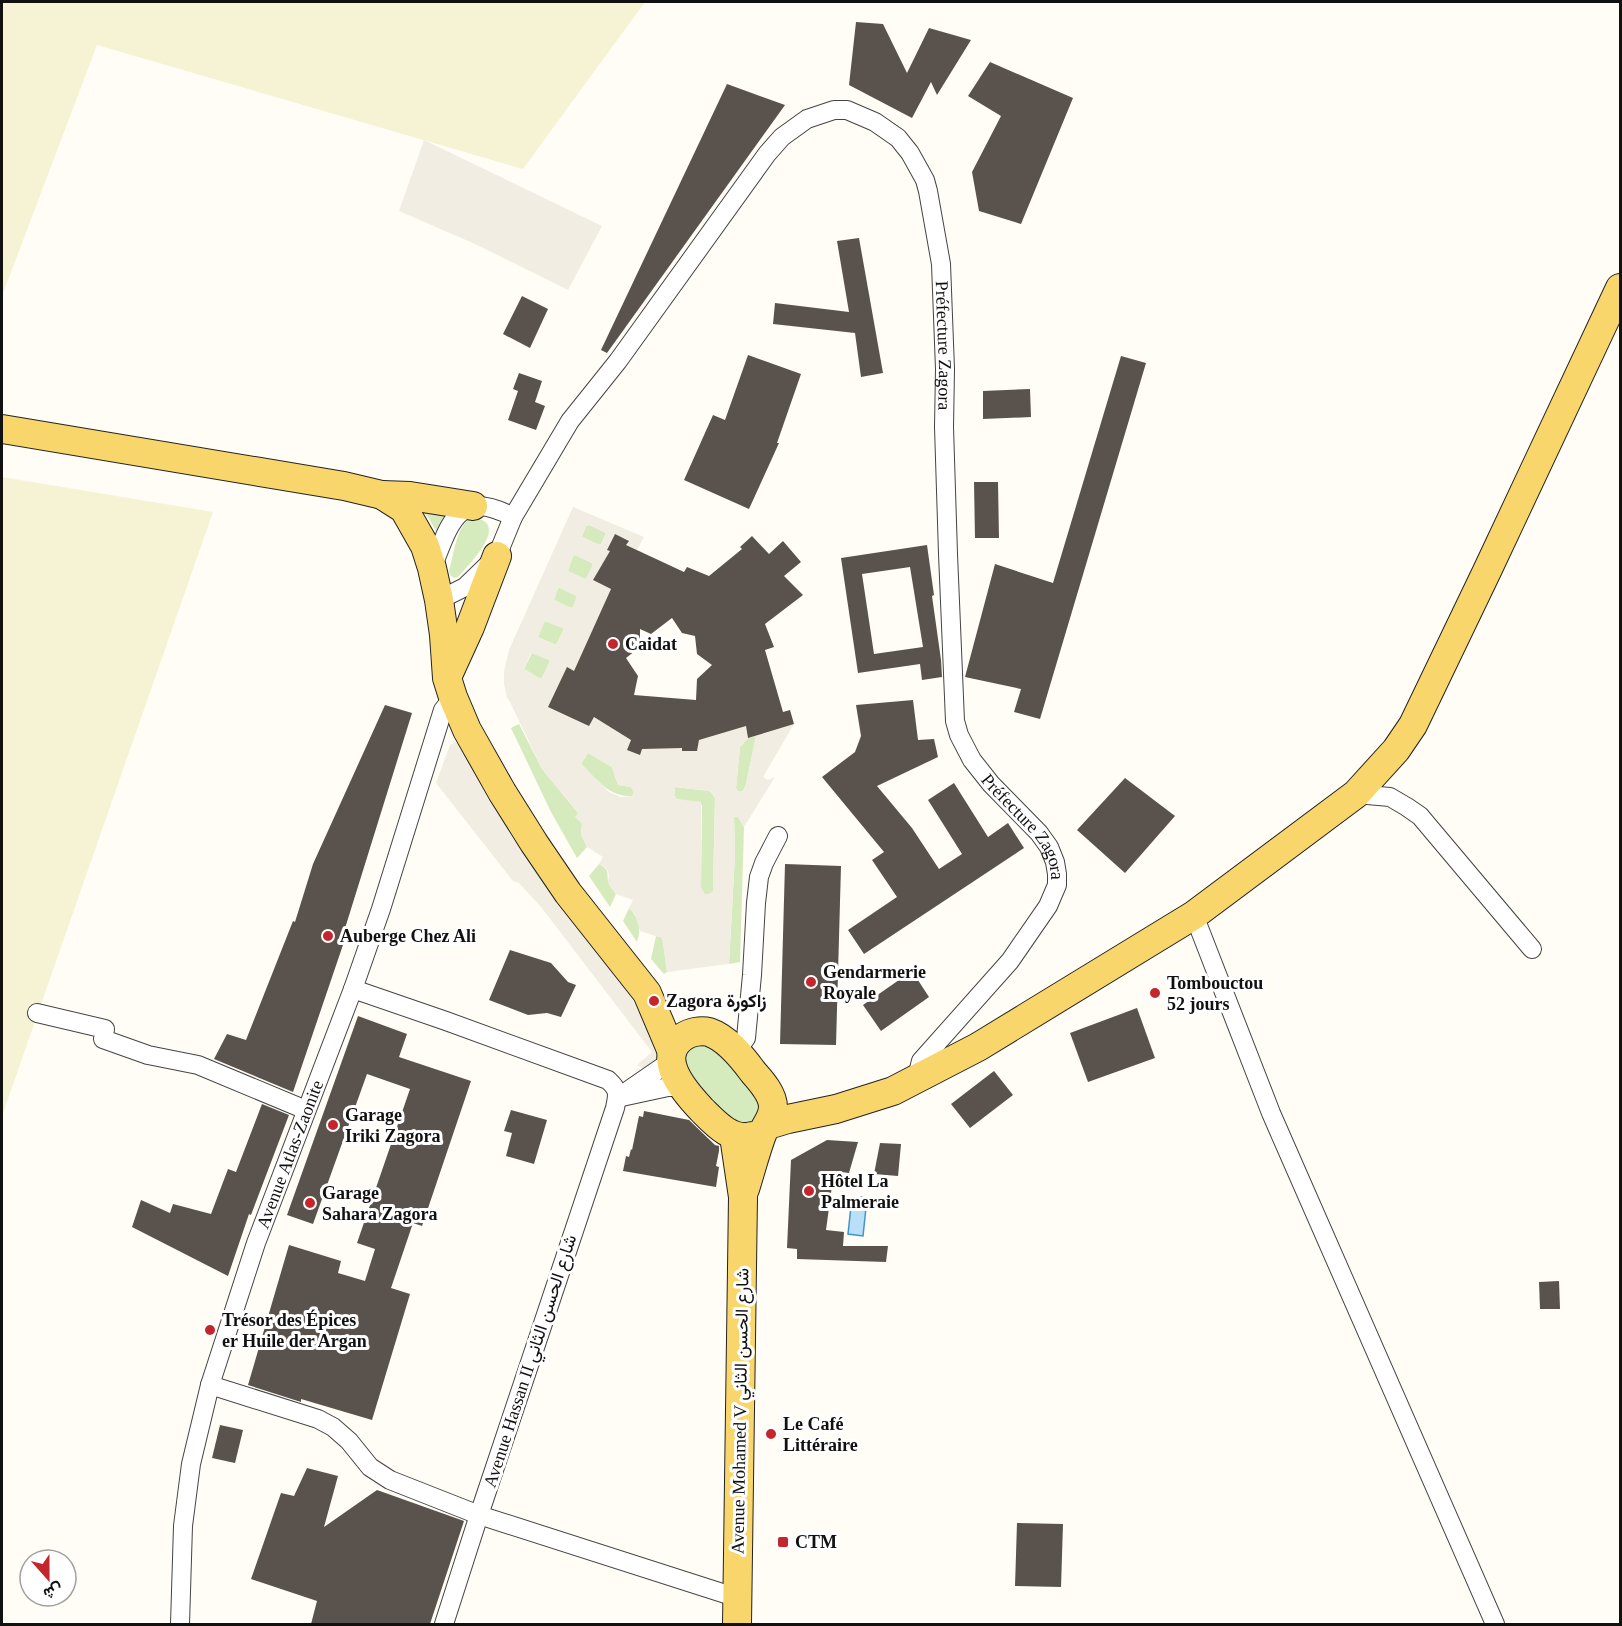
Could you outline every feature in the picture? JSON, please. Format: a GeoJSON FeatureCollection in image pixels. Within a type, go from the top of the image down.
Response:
{"type":"FeatureCollection","features":[{"type":"Feature","properties":{"kind":"main road"},"geometry":{"type":"LineString","coordinates":[[382,495],[404,510],[425,546],[439,600],[450,688],[479,752],[534,843],[568,893],[647,993],[672,1057],[677,1078],[685,1090],[726,1131],[734,1136],[747,1137],[756,1134],[768,1117],[860,1102],[893,1091],[978,1047],[1194,915],[1356,794],[1396,750],[1413,724],[1620,288]]}},
{"type":"Feature","properties":{"kind":"main road"},"geometry":{"type":"LineString","coordinates":[[2,429],[273,474],[382,495],[410,496],[473,506]]}},
{"type":"Feature","properties":{"kind":"main road"},"geometry":{"type":"LineString","coordinates":[[450,688],[497,556]]}},
{"type":"Feature","properties":{"kind":"main road"},"geometry":{"type":"LineString","coordinates":[[647,993],[704,1031],[717,1036],[736,1052],[757,1077],[768,1117],[743,1197]]}},
{"type":"Feature","properties":{"kind":"main road"},"geometry":{"type":"LineString","coordinates":[[672,1057],[676,1044],[682,1037],[704,1031]]}},
{"type":"Feature","properties":{"kind":"main road"},"geometry":{"type":"LineString","coordinates":[[734,1136],[743,1197]]}},
{"type":"Feature","properties":{"kind":"main road","name":"Avenue Mohamed V شارع الحسن الثاني"},"geometry":{"type":"LineString","coordinates":[[738,1611],[743,1197]]}},
{"type":"Feature","properties":{"kind":"street","name":"Préfecture Zagora"},"geometry":{"type":"LineString","coordinates":[[497,556],[513,517],[570,421],[618,361],[767,154],[782,137],[807,119],[834,110],[847,110],[875,122],[890,131],[904,144],[917,163],[928,191],[941,264],[945,369],[944,427],[955,721],[959,735],[972,760],[1049,847],[1058,874],[1057,885],[1048,906],[1010,961],[921,1061],[919,1069],[921,1078]]}},
{"type":"Feature","properties":{"kind":"street"},"geometry":{"type":"LineString","coordinates":[[432,568],[453,521],[460,513],[473,506],[493,509],[513,517]]}},
{"type":"Feature","properties":{"kind":"street"},"geometry":{"type":"LineString","coordinates":[[439,600],[465,587],[497,556]]}},
{"type":"Feature","properties":{"kind":"street","name":"Avenue Atlas-Zaonite"},"geometry":{"type":"LineString","coordinates":[[180,1624],[183,1526],[191,1464],[210,1385],[256,1243],[353,989],[381,909],[450,688]]}},
{"type":"Feature","properties":{"kind":"street"},"geometry":{"type":"LineString","coordinates":[[1356,794],[1390,797],[1420,816],[1532,949]]}},
{"type":"Feature","properties":{"kind":"street"},"geometry":{"type":"LineString","coordinates":[[736,1052],[746,1038],[759,877],[778,836]]}},
{"type":"Feature","properties":{"kind":"street"},"geometry":{"type":"LineString","coordinates":[[1194,915],[1271,1113],[1495,1624]]}},
{"type":"Feature","properties":{"kind":"street"},"geometry":{"type":"LineString","coordinates":[[353,989],[608,1080],[617,1091],[617,1098]]}},
{"type":"Feature","properties":{"kind":"street"},"geometry":{"type":"LineString","coordinates":[[37,1013],[105,1029],[103,1039],[148,1055],[198,1065],[306,1110]]}},
{"type":"Feature","properties":{"kind":"street"},"geometry":{"type":"LineString","coordinates":[[617,1098],[672,1057]]}},
{"type":"Feature","properties":{"kind":"street"},"geometry":{"type":"LineString","coordinates":[[617,1098],[668,1087],[685,1090]]}},
{"type":"Feature","properties":{"kind":"street","name":"Avenue Hassan II شارع الحسن الثاني"},"geometry":{"type":"LineString","coordinates":[[444,1624],[617,1098]]}},
{"type":"Feature","properties":{"kind":"street"},"geometry":{"type":"LineString","coordinates":[[210,1385],[318,1419],[333,1427],[349,1441],[370,1467],[390,1480],[738,1611]]}},
{"type":"Feature","properties":{"kind":"shaded area"},"geometry":{"type":"Polygon","coordinates":[[[2,2],[645,2],[523,169],[97,45],[2,296],[2,2]]]}},
{"type":"Feature","properties":{"kind":"shaded area"},"geometry":{"type":"Polygon","coordinates":[[[424,140],[602,226],[568,290],[475,244],[399,211],[424,140]]]}},
{"type":"Feature","properties":{"kind":"shaded area"},"geometry":{"type":"Polygon","coordinates":[[[2,477],[213,512],[2,1116],[2,477]]]}},
{"type":"Feature","properties":{"kind":"shaded area"},"geometry":{"type":"Polygon","coordinates":[[[573,507],[644,537],[637,550],[626,545],[628,540],[614,535],[607,549],[612,552],[593,580],[611,589],[575,671],[567,668],[548,707],[560,713],[567,701],[575,719],[589,726],[594,717],[631,740],[627,750],[639,754],[642,749],[682,742],[682,751],[697,751],[699,740],[746,726],[748,738],[740,747],[736,788],[739,792],[743,791],[746,784],[756,736],[794,724],[763,777],[768,780],[775,777],[744,827],[738,817],[734,817],[735,854],[729,964],[667,972],[662,938],[640,931],[635,914],[629,908],[633,900],[616,894],[608,882],[609,874],[606,868],[599,864],[603,857],[587,847],[581,834],[582,824],[575,817],[578,813],[542,769],[507,698],[504,671],[509,650],[573,507]],[[589,525],[586,526],[582,537],[600,545],[606,533],[589,525]],[[575,555],[568,571],[586,579],[593,565],[575,555]],[[558,588],[554,600],[571,608],[577,596],[558,588]],[[545,621],[538,637],[556,645],[563,628],[545,621]],[[532,653],[524,669],[542,678],[549,660],[532,653]],[[588,753],[581,764],[609,792],[621,797],[632,796],[634,793],[631,787],[618,785],[612,767],[588,753]],[[675,787],[674,795],[677,799],[701,802],[701,888],[705,894],[709,894],[713,891],[715,798],[710,791],[675,787]]]}},
{"type":"Feature","properties":{"kind":"shaded area"},"geometry":{"type":"Polygon","coordinates":[[[455,742],[459,744],[512,837],[664,1045],[664,1053],[646,1071],[637,1065],[652,1052],[541,907],[519,883],[513,881],[436,783],[450,745],[455,742]]]}},
{"type":"Feature","properties":{"kind":"green space"},"geometry":{"type":"Polygon","coordinates":[[[422,511],[448,511],[438,534],[428,517],[422,511]]]}},
{"type":"Feature","properties":{"kind":"green space"},"geometry":{"type":"Polygon","coordinates":[[[471,518],[483,521],[488,526],[489,534],[471,563],[458,577],[454,578],[449,571],[456,542],[462,528],[471,518]]]}},
{"type":"Feature","properties":{"kind":"green space"},"geometry":{"type":"Polygon","coordinates":[[[589,525],[606,533],[601,544],[582,537],[586,526],[589,525]]]}},
{"type":"Feature","properties":{"kind":"green space"},"geometry":{"type":"Polygon","coordinates":[[[575,555],[593,565],[586,579],[583,580],[568,571],[575,555]]]}},
{"type":"Feature","properties":{"kind":"green space"},"geometry":{"type":"Polygon","coordinates":[[[558,588],[577,596],[573,607],[554,600],[558,588]]]}},
{"type":"Feature","properties":{"kind":"green space"},"geometry":{"type":"Polygon","coordinates":[[[545,621],[563,628],[556,645],[538,637],[545,621]]]}},
{"type":"Feature","properties":{"kind":"green space"},"geometry":{"type":"Polygon","coordinates":[[[532,653],[549,660],[542,678],[524,669],[532,653]]]}},
{"type":"Feature","properties":{"kind":"green space"},"geometry":{"type":"Polygon","coordinates":[[[519,724],[542,769],[578,813],[582,824],[581,834],[587,847],[577,858],[551,812],[511,728],[519,724]]]}},
{"type":"Feature","properties":{"kind":"green space"},"geometry":{"type":"Polygon","coordinates":[[[756,736],[746,784],[743,791],[739,792],[736,788],[740,747],[748,738],[756,736]]]}},
{"type":"Feature","properties":{"kind":"green space"},"geometry":{"type":"Polygon","coordinates":[[[588,753],[612,767],[618,785],[631,787],[634,791],[632,796],[616,794],[598,781],[581,764],[588,753]]]}},
{"type":"Feature","properties":{"kind":"green space"},"geometry":{"type":"Polygon","coordinates":[[[675,787],[710,791],[715,798],[713,892],[709,894],[705,895],[701,888],[702,805],[677,799],[674,796],[675,787]]]}},
{"type":"Feature","properties":{"kind":"green space"},"geometry":{"type":"Polygon","coordinates":[[[734,817],[738,817],[744,827],[740,962],[729,964],[735,854],[734,817]]]}},
{"type":"Feature","properties":{"kind":"green space"},"geometry":{"type":"Polygon","coordinates":[[[599,864],[607,871],[609,883],[616,894],[610,907],[589,876],[599,864]]]}},
{"type":"Feature","properties":{"kind":"green space"},"geometry":{"type":"Polygon","coordinates":[[[629,908],[639,924],[637,942],[623,921],[629,908]]]}},
{"type":"Feature","properties":{"kind":"green space"},"geometry":{"type":"Polygon","coordinates":[[[656,936],[662,937],[663,940],[667,972],[664,974],[651,959],[656,936]]]}},
{"type":"Feature","properties":{"kind":"green space"},"geometry":{"type":"Polygon","coordinates":[[[703,1043],[721,1052],[762,1102],[757,1123],[736,1124],[688,1076],[684,1055],[687,1050],[703,1043]]]}},
{"type":"Feature","properties":{"kind":"water"},"geometry":{"type":"Polygon","coordinates":[[[861,1197],[867,1198],[863,1236],[848,1234],[851,1206],[860,1206],[861,1197]]]}},
{"type":"Feature","properties":{"kind":"building"},"geometry":{"type":"Polygon","coordinates":[[[856,22],[883,24],[907,73],[929,28],[971,40],[937,95],[931,82],[912,118],[849,85],[856,22]]]}},
{"type":"Feature","properties":{"kind":"building"},"geometry":{"type":"Polygon","coordinates":[[[990,62],[1073,98],[1021,224],[979,211],[972,172],[1001,116],[968,96],[990,62]]]}},
{"type":"Feature","properties":{"kind":"building"},"geometry":{"type":"Polygon","coordinates":[[[727,84],[785,105],[607,353],[601,350],[727,84]]]}},
{"type":"Feature","properties":{"kind":"building"},"geometry":{"type":"Polygon","coordinates":[[[859,238],[883,373],[861,377],[855,333],[773,324],[775,303],[849,312],[837,241],[859,238]]]}},
{"type":"Feature","properties":{"kind":"building"},"geometry":{"type":"Polygon","coordinates":[[[522,296],[548,309],[530,348],[503,334],[522,296]]]}},
{"type":"Feature","properties":{"kind":"building"},"geometry":{"type":"Polygon","coordinates":[[[748,355],[801,374],[777,443],[779,443],[749,509],[684,480],[713,415],[725,420],[748,355]]]}},
{"type":"Feature","properties":{"kind":"building"},"geometry":{"type":"Polygon","coordinates":[[[1121,356],[1146,363],[1040,719],[1014,712],[1021,689],[965,677],[995,564],[1053,583],[1121,356]]]}},
{"type":"Feature","properties":{"kind":"building"},"geometry":{"type":"Polygon","coordinates":[[[519,373],[542,381],[535,402],[545,406],[536,430],[508,420],[518,391],[513,389],[519,373]]]}},
{"type":"Feature","properties":{"kind":"building"},"geometry":{"type":"Polygon","coordinates":[[[1030,389],[1031,417],[983,419],[983,391],[1030,389]]]}},
{"type":"Feature","properties":{"kind":"building"},"geometry":{"type":"Polygon","coordinates":[[[974,482],[998,482],[999,538],[975,538],[974,482]]]}},
{"type":"Feature","properties":{"kind":"building","name":"Caidat"},"geometry":{"type":"Polygon","coordinates":[[[615,534],[629,541],[626,545],[684,572],[687,567],[709,576],[742,549],[740,547],[752,536],[769,554],[783,541],[801,562],[784,576],[803,595],[765,624],[774,647],[765,650],[783,712],[790,710],[794,724],[748,738],[746,726],[699,740],[697,751],[682,751],[682,748],[642,749],[640,755],[627,750],[631,740],[594,717],[589,726],[548,707],[567,667],[574,671],[611,589],[593,580],[610,551],[607,550],[615,534]],[[672,618],[651,634],[640,629],[640,647],[626,658],[638,676],[634,695],[696,700],[697,679],[712,665],[697,654],[695,636],[682,633],[672,618]]]}},
{"type":"Feature","properties":{"kind":"building"},"geometry":{"type":"Polygon","coordinates":[[[927,545],[942,677],[922,680],[920,664],[858,673],[841,558],[927,545]],[[910,567],[862,574],[874,654],[923,647],[910,567]]]}},
{"type":"Feature","properties":{"kind":"building"},"geometry":{"type":"Polygon","coordinates":[[[913,700],[918,740],[934,739],[938,757],[877,786],[912,828],[939,869],[962,854],[928,800],[954,783],[988,837],[1008,823],[1024,848],[864,954],[848,930],[897,897],[872,860],[884,852],[822,777],[855,752],[861,736],[856,705],[913,700]]]}},
{"type":"Feature","properties":{"kind":"building"},"geometry":{"type":"Polygon","coordinates":[[[385,705],[412,713],[342,938],[345,939],[293,1092],[214,1059],[227,1034],[246,1040],[293,921],[295,922],[313,864],[385,705]]]}},
{"type":"Feature","properties":{"kind":"building"},"geometry":{"type":"Polygon","coordinates":[[[1125,778],[1175,816],[1125,873],[1077,830],[1125,778]]]}},
{"type":"Feature","properties":{"kind":"building"},"geometry":{"type":"Polygon","coordinates":[[[785,864],[841,866],[836,1045],[780,1044],[785,864]]]}},
{"type":"Feature","properties":{"kind":"building"},"geometry":{"type":"Polygon","coordinates":[[[510,950],[551,963],[568,982],[576,985],[561,1017],[547,1013],[528,1015],[489,1000],[510,950]]]}},
{"type":"Feature","properties":{"kind":"building"},"geometry":{"type":"Polygon","coordinates":[[[912,971],[929,997],[881,1031],[863,1005],[912,971]]]}},
{"type":"Feature","properties":{"kind":"building"},"geometry":{"type":"Polygon","coordinates":[[[1137,1008],[1155,1058],[1088,1082],[1070,1033],[1137,1008]]]}},
{"type":"Feature","properties":{"kind":"building"},"geometry":{"type":"Polygon","coordinates":[[[358,1016],[407,1034],[399,1057],[471,1081],[422,1226],[413,1223],[391,1288],[410,1294],[372,1420],[301,1399],[301,1402],[248,1385],[289,1245],[341,1261],[338,1273],[365,1281],[375,1249],[357,1243],[410,1089],[367,1074],[313,1224],[287,1215],[358,1016]]]}},
{"type":"Feature","properties":{"kind":"building"},"geometry":{"type":"Polygon","coordinates":[[[994,1071],[1013,1095],[970,1128],[951,1104],[994,1071]]]}},
{"type":"Feature","properties":{"kind":"building"},"geometry":{"type":"Polygon","coordinates":[[[262,1104],[289,1115],[251,1215],[249,1214],[228,1276],[132,1227],[141,1200],[170,1213],[173,1204],[211,1214],[228,1169],[236,1172],[262,1104]]]}},
{"type":"Feature","properties":{"kind":"building"},"geometry":{"type":"Polygon","coordinates":[[[511,1110],[547,1120],[534,1164],[506,1156],[512,1133],[504,1131],[511,1110]]]}},
{"type":"Feature","properties":{"kind":"building"},"geometry":{"type":"Polygon","coordinates":[[[644,1111],[689,1120],[715,1145],[719,1146],[716,1187],[623,1171],[626,1156],[629,1157],[632,1150],[639,1116],[643,1117],[644,1111]]]}},
{"type":"Feature","properties":{"kind":"building"},"geometry":{"type":"Polygon","coordinates":[[[827,1140],[858,1142],[849,1173],[834,1171],[826,1230],[844,1232],[843,1246],[888,1246],[886,1262],[797,1259],[797,1249],[787,1248],[791,1160],[827,1140]]]}},
{"type":"Feature","properties":{"kind":"building"},"geometry":{"type":"Polygon","coordinates":[[[880,1143],[901,1144],[898,1176],[874,1174],[880,1143]]]}},
{"type":"Feature","properties":{"kind":"building"},"geometry":{"type":"Polygon","coordinates":[[[1559,1281],[1560,1309],[1540,1309],[1539,1282],[1559,1281]]]}},
{"type":"Feature","properties":{"kind":"building"},"geometry":{"type":"Polygon","coordinates":[[[220,1425],[243,1430],[235,1463],[212,1458],[220,1425]]]}},
{"type":"Feature","properties":{"kind":"building"},"geometry":{"type":"Polygon","coordinates":[[[307,1468],[338,1476],[324,1527],[377,1490],[464,1521],[430,1624],[311,1624],[317,1601],[251,1579],[281,1493],[294,1496],[307,1468]]]}},
{"type":"Feature","properties":{"kind":"building"},"geometry":{"type":"Polygon","coordinates":[[[1017,1523],[1063,1524],[1061,1587],[1015,1586],[1017,1523]]]}},
{"type":"Feature","properties":{"kind":"place","name":"Caidat"},"geometry":{"type":"Point","coordinates":[613,644]}},
{"type":"Feature","properties":{"kind":"place","name":"Auberge Chez Ali"},"geometry":{"type":"Point","coordinates":[328,936]}},
{"type":"Feature","properties":{"kind":"place","name":"Gendarmerie Royale"},"geometry":{"type":"Point","coordinates":[811,982]}},
{"type":"Feature","properties":{"kind":"place","name":"Tombouctou 52 jours"},"geometry":{"type":"Point","coordinates":[1155,993]}},
{"type":"Feature","properties":{"kind":"place","name":"Zagora زاكورة"},"geometry":{"type":"Point","coordinates":[654,1001]}},
{"type":"Feature","properties":{"kind":"place","name":"Garage Iriki Zagora"},"geometry":{"type":"Point","coordinates":[333,1125]}},
{"type":"Feature","properties":{"kind":"place","name":"Hôtel La Palmeraie"},"geometry":{"type":"Point","coordinates":[809,1191]}},
{"type":"Feature","properties":{"kind":"place","name":"Garage Sahara Zagora"},"geometry":{"type":"Point","coordinates":[310,1203]}},
{"type":"Feature","properties":{"kind":"place","name":"Trésor des Épices er Huile der Argan"},"geometry":{"type":"Point","coordinates":[210,1330]}},
{"type":"Feature","properties":{"kind":"place","name":"Le Café Littéraire"},"geometry":{"type":"Point","coordinates":[771,1434]}},
{"type":"Feature","properties":{"kind":"place","name":"CTM"},"geometry":{"type":"Point","coordinates":[783,1542]}}]}
